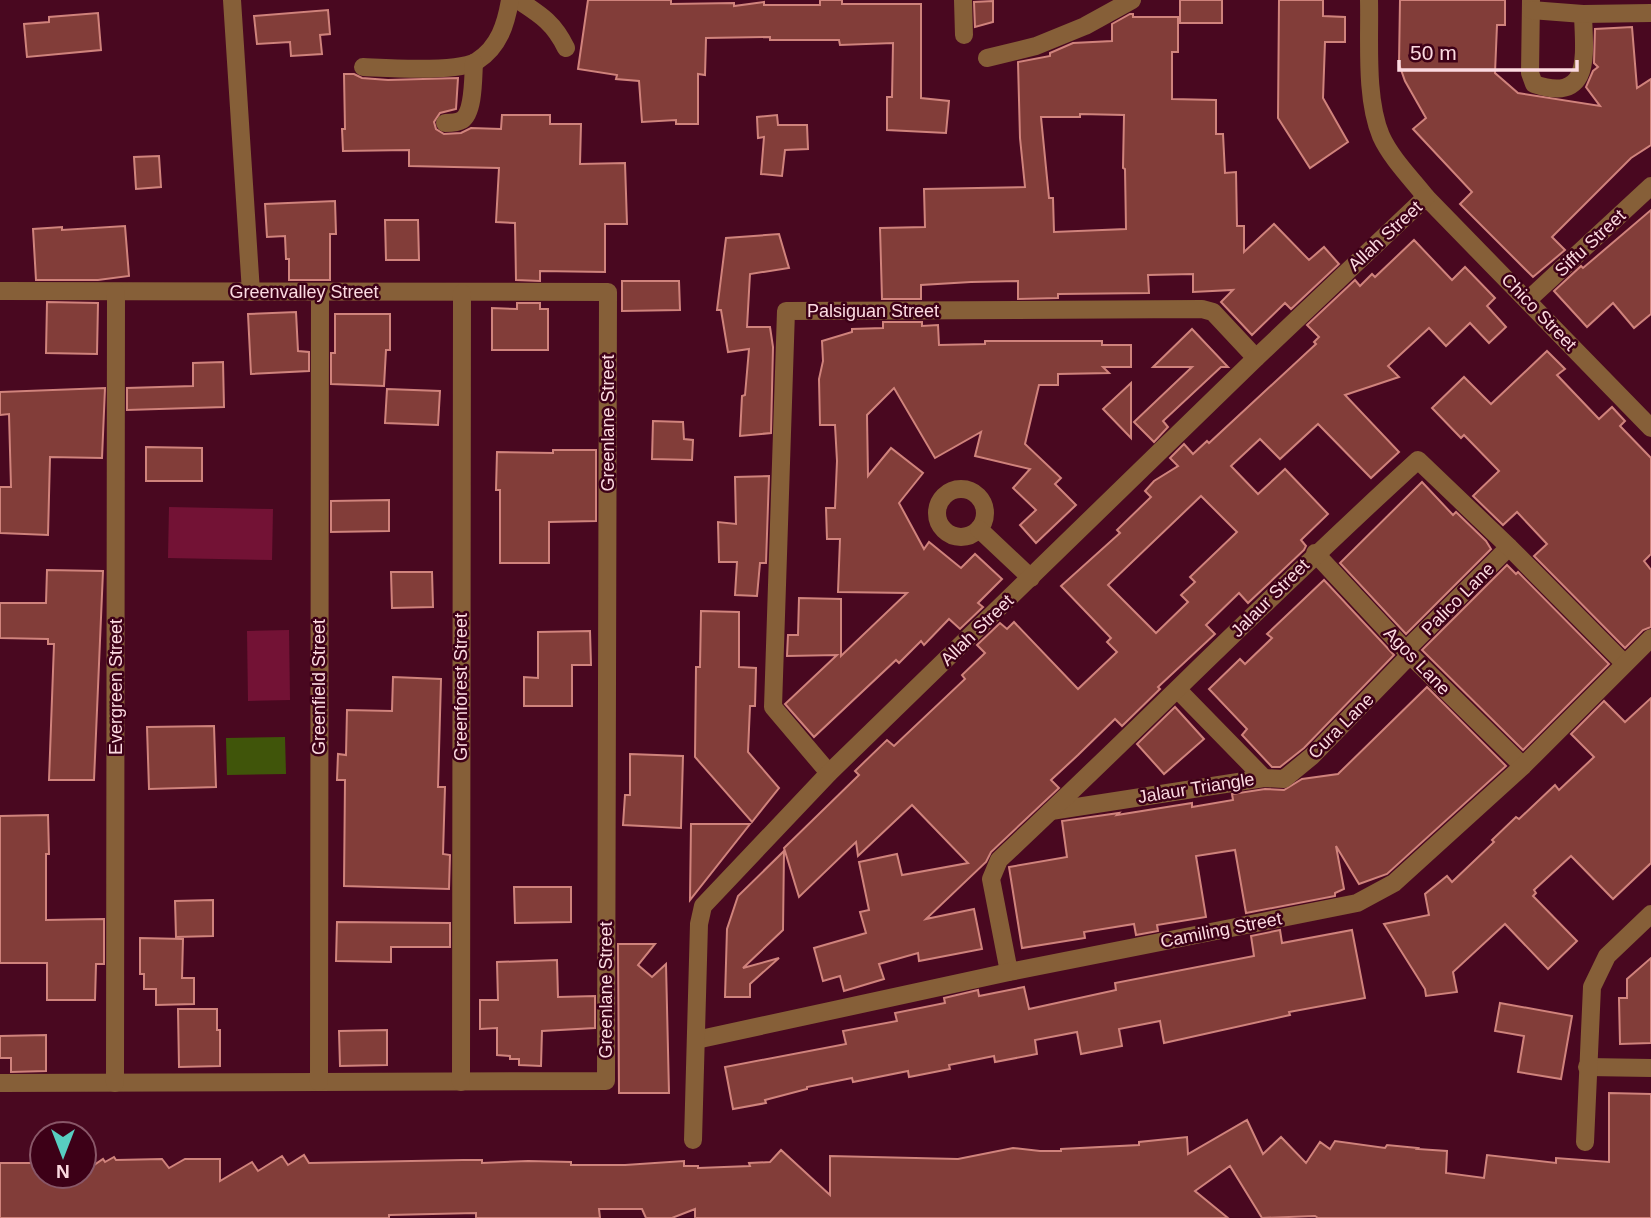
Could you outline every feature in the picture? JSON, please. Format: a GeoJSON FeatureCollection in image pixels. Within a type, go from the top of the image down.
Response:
{"type":"FeatureCollection","features":[{"type":"Feature","properties":{"kind":"street"},"geometry":{"type":"LineString","coordinates":[[232,0],[251,292]]}},
{"type":"Feature","properties":{"kind":"street"},"geometry":{"type":"LineString","coordinates":[[363,67],[430,69],[474,63],[499,39],[506,22],[510,0]]}},
{"type":"Feature","properties":{"kind":"street"},"geometry":{"type":"LineString","coordinates":[[519,0],[545,16],[560,35],[566,48]]}},
{"type":"Feature","properties":{"kind":"street"},"geometry":{"type":"LineString","coordinates":[[963,0],[964,35]]}},
{"type":"Feature","properties":{"kind":"street"},"geometry":{"type":"LineString","coordinates":[[987,58],[1036,46],[1085,26],[1132,0]]}},
{"type":"Feature","properties":{"kind":"street","name":"Chico Street"},"geometry":{"type":"LineString","coordinates":[[1369,0],[1374,110],[1381,135],[1394,157],[1426,197],[1651,428]]}},
{"type":"Feature","properties":{"kind":"street"},"geometry":{"type":"LineString","coordinates":[[1583,14],[1585,63],[1581,75],[1566,88],[1555,90],[1534,85],[1530,73],[1531,5],[1583,14],[1651,13]]}},
{"type":"Feature","properties":{"kind":"street"},"geometry":{"type":"LineString","coordinates":[[444,123],[459,122],[466,117],[471,102],[474,63]]}},
{"type":"Feature","properties":{"kind":"street","name":"Siffu Street"},"geometry":{"type":"LineString","coordinates":[[1528,300],[1651,186]]}},
{"type":"Feature","properties":{"kind":"street","name":"Allah Street"},"geometry":{"type":"LineString","coordinates":[[693,1140],[699,924],[703,906],[829,773],[1255,358],[1426,197]]}},
{"type":"Feature","properties":{"kind":"street","name":"Greenvalley Street"},"geometry":{"type":"LineString","coordinates":[[0,291],[608,292]]}},
{"type":"Feature","properties":{"kind":"street","name":"Evergreen Street"},"geometry":{"type":"LineString","coordinates":[[115,1083],[116,292]]}},
{"type":"Feature","properties":{"kind":"street","name":"Greenfield Street"},"geometry":{"type":"LineString","coordinates":[[319,1082],[320,292]]}},
{"type":"Feature","properties":{"kind":"street","name":"Greenlane Street"},"geometry":{"type":"LineString","coordinates":[[0,1083],[606,1081],[608,292]]}},
{"type":"Feature","properties":{"kind":"street","name":"Greenforest Street"},"geometry":{"type":"LineString","coordinates":[[461,1082],[462,293]]}},
{"type":"Feature","properties":{"kind":"street","name":"Palsiguan Street"},"geometry":{"type":"LineString","coordinates":[[829,773],[773,707],[786,311],[1202,309],[1213,312],[1255,358]]}},
{"type":"Feature","properties":{"kind":"street","name":"Jalaur Street"},"geometry":{"type":"LineString","coordinates":[[1009,972],[991,879],[999,860],[1178,690],[1315,553],[1418,460],[1624,663]]}},
{"type":"Feature","properties":{"kind":"street"},"geometry":{"type":"LineString","coordinates":[[979,529],[1031,578]]}},
{"type":"Feature","properties":{"kind":"street","name":"Palico Lane"},"geometry":{"type":"LineString","coordinates":[[1408,653],[1509,547]]}},
{"type":"Feature","properties":{"kind":"street","name":"Agos Lane"},"geometry":{"type":"LineString","coordinates":[[1315,553],[1408,653],[1522,766]]}},
{"type":"Feature","properties":{"kind":"street","name":"Camiling Street"},"geometry":{"type":"LineString","coordinates":[[696,1040],[1009,972],[1357,903],[1394,883],[1522,766],[1651,638]]}},
{"type":"Feature","properties":{"kind":"street","name":"Cura Lane"},"geometry":{"type":"LineString","coordinates":[[1264,779],[1284,779],[1312,756],[1408,653]]}},
{"type":"Feature","properties":{"kind":"street","name":"Jalaur Triangle"},"geometry":{"type":"LineString","coordinates":[[1178,690],[1264,779]]}},
{"type":"Feature","properties":{"kind":"street","name":"Jalaur Triangle"},"geometry":{"type":"LineString","coordinates":[[1051,811],[1264,779]]}},
{"type":"Feature","properties":{"kind":"street"},"geometry":{"type":"LineString","coordinates":[[1585,1142],[1589,1009],[1597,974],[1607,956],[1651,914]]}},
{"type":"Feature","properties":{"kind":"street"},"geometry":{"type":"LineString","coordinates":[[1587,1067],[1651,1068]]}},
{"type":"Feature","properties":{"kind":"shaded area"},"geometry":{"type":"Polygon","coordinates":[[[169,507],[273,509],[272,560],[168,558],[169,507]]]}},
{"type":"Feature","properties":{"kind":"shaded area"},"geometry":{"type":"Polygon","coordinates":[[[289,630],[290,700],[248,701],[247,631],[289,630]]]}},
{"type":"Feature","properties":{"kind":"shaded area"},"geometry":{"type":"Polygon","coordinates":[[[285,737],[286,774],[227,775],[226,738],[285,737]]]}},
{"type":"Feature","properties":{"kind":"building"},"geometry":{"type":"Polygon","coordinates":[[[588,0],[671,0],[671,4],[734,3],[734,6],[764,2],[764,5],[820,5],[820,0],[842,0],[842,4],[921,4],[921,98],[949,101],[946,133],[887,130],[887,97],[892,97],[893,43],[840,45],[839,40],[770,40],[770,37],[706,38],[705,75],[698,74],[698,124],[676,124],[676,120],[642,122],[639,81],[616,79],[617,75],[578,69],[588,0]]]}},
{"type":"Feature","properties":{"kind":"building"},"geometry":{"type":"Polygon","coordinates":[[[1180,0],[1222,0],[1222,23],[1180,23],[1180,0]]]}},
{"type":"Feature","properties":{"kind":"building"},"geometry":{"type":"Polygon","coordinates":[[[1279,0],[1323,0],[1323,16],[1345,17],[1345,42],[1325,42],[1323,98],[1348,142],[1310,168],[1278,118],[1279,0]]]}},
{"type":"Feature","properties":{"kind":"building"},"geometry":{"type":"Polygon","coordinates":[[[1400,0],[1505,0],[1505,25],[1497,25],[1495,73],[1518,93],[1600,106],[1586,87],[1593,71],[1598,67],[1594,63],[1595,29],[1632,27],[1637,88],[1651,79],[1651,145],[1631,158],[1552,237],[1565,250],[1533,277],[1460,204],[1472,192],[1413,129],[1426,118],[1405,81],[1399,64],[1400,0]]]}},
{"type":"Feature","properties":{"kind":"building"},"geometry":{"type":"Polygon","coordinates":[[[993,1],[993,22],[975,27],[974,2],[993,1]]]}},
{"type":"Feature","properties":{"kind":"building"},"geometry":{"type":"Polygon","coordinates":[[[328,10],[330,34],[320,35],[322,54],[291,56],[290,42],[257,44],[254,16],[328,10]]]}},
{"type":"Feature","properties":{"kind":"building"},"geometry":{"type":"Polygon","coordinates":[[[98,13],[101,50],[27,57],[24,24],[49,22],[49,17],[98,13]]]}},
{"type":"Feature","properties":{"kind":"building"},"geometry":{"type":"Polygon","coordinates":[[[1130,14],[1133,14],[1133,17],[1178,17],[1178,52],[1172,52],[1172,99],[1216,100],[1216,134],[1223,134],[1225,173],[1236,172],[1237,226],[1244,226],[1244,252],[1274,224],[1309,260],[1324,247],[1339,264],[1291,309],[1285,303],[1252,335],[1221,302],[1233,290],[1193,292],[1193,274],[1148,275],[1149,293],[1058,294],[1058,298],[1018,299],[1018,281],[971,282],[921,285],[921,299],[882,299],[880,228],[925,227],[924,189],[1025,187],[1020,138],[1018,62],[1050,56],[1050,53],[1073,43],[1112,41],[1112,24],[1130,14]],[[1124,115],[1041,117],[1049,198],[1053,198],[1054,232],[1126,229],[1124,115]]]}},
{"type":"Feature","properties":{"kind":"building"},"geometry":{"type":"Polygon","coordinates":[[[344,74],[388,80],[458,78],[456,109],[440,113],[434,122],[436,129],[444,134],[461,133],[471,128],[501,129],[502,115],[550,115],[550,124],[581,124],[580,164],[625,163],[627,224],[605,224],[605,272],[540,271],[540,281],[516,280],[515,223],[496,222],[499,168],[409,166],[409,150],[343,151],[344,74]]]}},
{"type":"Feature","properties":{"kind":"building"},"geometry":{"type":"Polygon","coordinates":[[[777,115],[778,125],[807,125],[808,149],[785,150],[782,176],[761,174],[764,137],[758,138],[757,117],[777,115]]]}},
{"type":"Feature","properties":{"kind":"building"},"geometry":{"type":"Polygon","coordinates":[[[159,156],[161,187],[136,189],[134,157],[159,156]]]}},
{"type":"Feature","properties":{"kind":"building"},"geometry":{"type":"Polygon","coordinates":[[[335,201],[336,234],[330,234],[330,280],[289,280],[285,236],[267,237],[265,204],[335,201]]]}},
{"type":"Feature","properties":{"kind":"building"},"geometry":{"type":"Polygon","coordinates":[[[1651,210],[1651,314],[1634,328],[1613,303],[1587,327],[1554,291],[1651,210]]]}},
{"type":"Feature","properties":{"kind":"building"},"geometry":{"type":"Polygon","coordinates":[[[385,220],[418,220],[419,260],[386,260],[385,220]]]}},
{"type":"Feature","properties":{"kind":"building"},"geometry":{"type":"Polygon","coordinates":[[[125,226],[129,276],[98,280],[36,280],[33,229],[125,226]]]}},
{"type":"Feature","properties":{"kind":"building"},"geometry":{"type":"Polygon","coordinates":[[[779,234],[789,268],[750,274],[747,327],[770,327],[773,347],[771,433],[740,436],[742,396],[745,395],[749,349],[728,352],[721,310],[717,310],[726,238],[779,234]]]}},
{"type":"Feature","properties":{"kind":"building"},"geometry":{"type":"Polygon","coordinates":[[[1414,240],[1452,280],[1465,267],[1495,298],[1487,306],[1506,327],[1489,343],[1470,323],[1446,346],[1429,328],[1388,366],[1399,377],[1345,395],[1399,452],[1371,478],[1318,424],[1280,459],[1260,439],[1231,466],[1258,494],[1285,469],[1328,514],[1301,540],[1306,546],[1304,550],[1248,603],[1239,593],[1206,625],[1215,634],[1158,687],[1160,689],[1122,726],[1115,719],[1051,780],[1059,788],[991,852],[986,862],[926,919],[974,909],[982,949],[919,961],[918,953],[879,964],[884,979],[844,991],[840,976],[823,981],[814,948],[866,933],[860,912],[869,910],[859,862],[897,854],[902,875],[968,863],[912,805],[858,856],[856,842],[799,897],[784,848],[859,775],[855,771],[887,740],[894,746],[965,679],[962,675],[985,653],[977,645],[1000,623],[1007,629],[1014,622],[1078,689],[1117,652],[1107,642],[1111,638],[1061,586],[1120,533],[1117,530],[1151,497],[1145,491],[1154,481],[1178,466],[1170,458],[1184,444],[1193,454],[1207,441],[1209,443],[1316,344],[1314,342],[1319,337],[1307,325],[1355,280],[1360,286],[1372,274],[1375,277],[1414,240]],[[1201,496],[1108,585],[1156,633],[1188,602],[1181,595],[1195,582],[1190,577],[1237,532],[1201,496]]]}},
{"type":"Feature","properties":{"kind":"building"},"geometry":{"type":"Polygon","coordinates":[[[622,281],[679,281],[680,310],[622,311],[622,281]]]}},
{"type":"Feature","properties":{"kind":"building"},"geometry":{"type":"Polygon","coordinates":[[[47,302],[98,303],[97,354],[46,353],[47,302]]]}},
{"type":"Feature","properties":{"kind":"building"},"geometry":{"type":"Polygon","coordinates":[[[517,303],[540,303],[540,309],[548,309],[548,350],[492,350],[492,308],[517,309],[517,303]]]}},
{"type":"Feature","properties":{"kind":"building"},"geometry":{"type":"Polygon","coordinates":[[[296,312],[298,351],[309,352],[309,371],[251,374],[248,314],[296,312]]]}},
{"type":"Feature","properties":{"kind":"building"},"geometry":{"type":"Polygon","coordinates":[[[335,314],[390,314],[390,350],[386,350],[384,386],[331,384],[331,353],[335,353],[335,314]]]}},
{"type":"Feature","properties":{"kind":"building"},"geometry":{"type":"Polygon","coordinates":[[[883,322],[922,322],[922,326],[938,325],[939,345],[985,344],[985,341],[1102,341],[1102,345],[1131,345],[1131,367],[1103,367],[1109,373],[1058,374],[1058,385],[1039,385],[1025,444],[1061,478],[1055,484],[1076,505],[1036,543],[1020,525],[1036,510],[1013,488],[1030,469],[975,456],[981,432],[935,458],[894,388],[867,415],[868,476],[891,448],[923,473],[899,503],[924,549],[929,542],[961,568],[975,554],[1002,579],[978,603],[983,607],[960,629],[949,619],[924,645],[921,641],[899,663],[896,660],[814,737],[785,704],[837,655],[787,656],[788,635],[798,635],[799,598],[841,599],[841,656],[907,593],[838,592],[840,539],[827,539],[826,508],[835,508],[837,461],[835,425],[820,425],[822,341],[852,332],[852,329],[883,328],[883,322]]]}},
{"type":"Feature","properties":{"kind":"building"},"geometry":{"type":"Polygon","coordinates":[[[1192,329],[1228,367],[1221,367],[1163,421],[1168,427],[1154,442],[1134,422],[1192,367],[1153,367],[1192,329]]]}},
{"type":"Feature","properties":{"kind":"building"},"geometry":{"type":"Polygon","coordinates":[[[1547,351],[1565,369],[1557,375],[1599,419],[1612,407],[1625,421],[1620,426],[1651,458],[1651,554],[1644,561],[1651,570],[1651,627],[1643,630],[1625,648],[1534,556],[1547,544],[1517,512],[1503,525],[1473,496],[1499,471],[1464,435],[1461,438],[1432,408],[1464,377],[1491,404],[1547,351]]]}},
{"type":"Feature","properties":{"kind":"building"},"geometry":{"type":"Polygon","coordinates":[[[223,362],[224,407],[127,410],[127,388],[193,386],[193,363],[223,362]]]}},
{"type":"Feature","properties":{"kind":"building"},"geometry":{"type":"Polygon","coordinates":[[[1131,383],[1131,438],[1103,409],[1131,383]]]}},
{"type":"Feature","properties":{"kind":"building"},"geometry":{"type":"Polygon","coordinates":[[[105,388],[102,458],[50,457],[48,535],[0,533],[0,487],[11,487],[9,414],[0,415],[0,392],[105,388]]]}},
{"type":"Feature","properties":{"kind":"building"},"geometry":{"type":"Polygon","coordinates":[[[387,389],[440,391],[438,425],[385,423],[387,389]]]}},
{"type":"Feature","properties":{"kind":"building"},"geometry":{"type":"Polygon","coordinates":[[[653,421],[683,422],[684,439],[693,440],[692,460],[652,459],[653,421]]]}},
{"type":"Feature","properties":{"kind":"building"},"geometry":{"type":"Polygon","coordinates":[[[146,447],[202,448],[202,481],[146,481],[146,447]]]}},
{"type":"Feature","properties":{"kind":"building"},"geometry":{"type":"Polygon","coordinates":[[[553,450],[596,450],[596,521],[549,522],[549,563],[500,563],[497,452],[553,453],[553,450]]]}},
{"type":"Feature","properties":{"kind":"building"},"geometry":{"type":"Polygon","coordinates":[[[769,476],[766,563],[760,563],[757,596],[735,595],[737,562],[719,562],[718,522],[736,524],[735,477],[769,476]]]}},
{"type":"Feature","properties":{"kind":"building"},"geometry":{"type":"Polygon","coordinates":[[[1422,482],[1453,515],[1456,512],[1486,541],[1491,549],[1406,634],[1340,563],[1422,482]]]}},
{"type":"Feature","properties":{"kind":"building"},"geometry":{"type":"Polygon","coordinates":[[[389,500],[389,531],[331,532],[331,501],[389,500]]]}},
{"type":"Feature","properties":{"kind":"building"},"geometry":{"type":"Polygon","coordinates":[[[1507,565],[1516,574],[1518,572],[1609,664],[1523,750],[1422,650],[1507,565]]]}},
{"type":"Feature","properties":{"kind":"building"},"geometry":{"type":"Polygon","coordinates":[[[47,570],[103,571],[94,780],[49,780],[54,644],[48,644],[48,639],[0,638],[0,603],[46,603],[47,570]]]}},
{"type":"Feature","properties":{"kind":"building"},"geometry":{"type":"Polygon","coordinates":[[[391,572],[432,572],[433,607],[392,608],[391,572]]]}},
{"type":"Feature","properties":{"kind":"building"},"geometry":{"type":"Polygon","coordinates":[[[1324,580],[1394,655],[1304,748],[1280,767],[1272,767],[1242,735],[1247,729],[1209,689],[1240,659],[1245,664],[1272,638],[1267,634],[1324,580]]]}},
{"type":"Feature","properties":{"kind":"building"},"geometry":{"type":"Polygon","coordinates":[[[701,611],[739,612],[739,667],[756,668],[755,706],[750,706],[748,752],[779,788],[752,822],[695,757],[696,667],[700,667],[701,611]]]}},
{"type":"Feature","properties":{"kind":"building"},"geometry":{"type":"Polygon","coordinates":[[[590,631],[591,665],[572,665],[572,706],[524,706],[524,677],[538,678],[538,632],[590,631]]]}},
{"type":"Feature","properties":{"kind":"building"},"geometry":{"type":"Polygon","coordinates":[[[393,677],[441,679],[438,787],[445,787],[443,854],[450,855],[449,889],[344,886],[345,780],[337,780],[338,754],[346,755],[347,710],[392,711],[393,677]]]}},
{"type":"Feature","properties":{"kind":"building"},"geometry":{"type":"Polygon","coordinates":[[[1427,687],[1506,766],[1387,874],[1359,884],[1336,846],[1344,889],[1335,893],[1335,896],[1246,913],[1235,850],[1196,856],[1206,917],[1157,925],[1158,931],[1136,935],[1134,924],[1084,932],[1085,938],[1022,948],[1009,867],[1067,857],[1062,821],[1192,803],[1192,807],[1233,800],[1232,794],[1265,789],[1284,790],[1302,779],[1338,774],[1427,687]]]}},
{"type":"Feature","properties":{"kind":"building"},"geometry":{"type":"Polygon","coordinates":[[[1651,698],[1651,863],[1613,899],[1571,856],[1534,890],[1536,893],[1533,896],[1577,941],[1548,969],[1505,924],[1453,972],[1457,992],[1426,996],[1425,989],[1384,924],[1429,915],[1425,894],[1447,876],[1452,882],[1516,817],[1519,819],[1555,785],[1559,790],[1594,757],[1571,734],[1604,701],[1625,722],[1651,698]]]}},
{"type":"Feature","properties":{"kind":"building"},"geometry":{"type":"Polygon","coordinates":[[[1175,707],[1204,739],[1164,774],[1137,744],[1175,707]]]}},
{"type":"Feature","properties":{"kind":"building"},"geometry":{"type":"Polygon","coordinates":[[[214,726],[216,787],[149,789],[147,727],[214,726]]]}},
{"type":"Feature","properties":{"kind":"building"},"geometry":{"type":"Polygon","coordinates":[[[630,754],[683,756],[681,828],[623,825],[625,795],[630,795],[630,754]]]}},
{"type":"Feature","properties":{"kind":"building"},"geometry":{"type":"Polygon","coordinates":[[[48,815],[46,920],[104,919],[104,964],[96,964],[95,1000],[47,1000],[47,963],[0,963],[0,816],[48,815]]]}},
{"type":"Feature","properties":{"kind":"building"},"geometry":{"type":"Polygon","coordinates":[[[691,824],[750,824],[690,900],[691,824]]]}},
{"type":"Feature","properties":{"kind":"building"},"geometry":{"type":"Polygon","coordinates":[[[784,851],[783,930],[743,968],[779,958],[750,984],[750,997],[725,997],[727,929],[738,896],[784,851]]]}},
{"type":"Feature","properties":{"kind":"building"},"geometry":{"type":"Polygon","coordinates":[[[514,887],[571,887],[571,922],[515,923],[514,887]]]}},
{"type":"Feature","properties":{"kind":"building"},"geometry":{"type":"Polygon","coordinates":[[[213,900],[213,936],[176,937],[175,901],[213,900]]]}},
{"type":"Feature","properties":{"kind":"building"},"geometry":{"type":"Polygon","coordinates":[[[337,922],[450,923],[450,947],[391,947],[391,962],[336,961],[337,922]]]}},
{"type":"Feature","properties":{"kind":"building"},"geometry":{"type":"Polygon","coordinates":[[[1280,930],[1282,943],[1352,930],[1365,998],[1289,1012],[1290,1015],[1164,1043],[1160,1021],[1119,1029],[1122,1046],[1081,1054],[1077,1032],[1035,1040],[1037,1054],[995,1062],[994,1056],[909,1077],[908,1071],[853,1082],[852,1078],[807,1087],[765,1100],[766,1103],[733,1109],[725,1067],[846,1044],[843,1031],[897,1021],[895,1013],[945,1003],[944,998],[978,990],[979,996],[1024,987],[1029,1009],[1116,990],[1115,983],[1254,956],[1251,936],[1280,930]]]}},
{"type":"Feature","properties":{"kind":"building"},"geometry":{"type":"Polygon","coordinates":[[[140,938],[183,939],[182,978],[194,978],[194,1004],[156,1005],[156,989],[144,989],[144,974],[140,974],[140,938]]]}},
{"type":"Feature","properties":{"kind":"building"},"geometry":{"type":"Polygon","coordinates":[[[618,944],[655,944],[638,965],[652,977],[666,964],[669,1093],[619,1093],[618,944]]]}},
{"type":"Feature","properties":{"kind":"building"},"geometry":{"type":"Polygon","coordinates":[[[1651,958],[1651,1043],[1620,1044],[1619,998],[1627,998],[1627,979],[1651,958]]]}},
{"type":"Feature","properties":{"kind":"building"},"geometry":{"type":"Polygon","coordinates":[[[557,960],[558,997],[595,996],[595,1028],[542,1031],[541,1066],[519,1065],[519,1059],[497,1055],[497,1028],[480,1029],[480,1000],[498,1000],[497,962],[557,960]]]}},
{"type":"Feature","properties":{"kind":"building"},"geometry":{"type":"Polygon","coordinates":[[[1500,1003],[1572,1016],[1561,1079],[1518,1072],[1524,1036],[1495,1031],[1500,1003]]]}},
{"type":"Feature","properties":{"kind":"building"},"geometry":{"type":"Polygon","coordinates":[[[178,1009],[217,1009],[220,1066],[179,1067],[178,1009]]]}},
{"type":"Feature","properties":{"kind":"building"},"geometry":{"type":"Polygon","coordinates":[[[387,1030],[387,1065],[340,1066],[339,1031],[387,1030]]]}},
{"type":"Feature","properties":{"kind":"building"},"geometry":{"type":"Polygon","coordinates":[[[46,1035],[46,1071],[11,1072],[11,1058],[0,1058],[0,1036],[46,1035]]]}},
{"type":"Feature","properties":{"kind":"building"},"geometry":{"type":"Polygon","coordinates":[[[1609,1093],[1651,1094],[1651,1218],[1262,1218],[1230,1166],[1195,1191],[1228,1218],[695,1218],[695,1209],[672,1218],[646,1218],[642,1209],[599,1209],[600,1218],[476,1218],[476,1213],[389,1215],[389,1218],[0,1218],[0,1163],[28,1163],[28,1190],[98,1190],[98,1162],[114,1157],[116,1160],[162,1159],[169,1168],[185,1159],[220,1159],[220,1181],[252,1162],[258,1171],[282,1156],[288,1165],[304,1155],[309,1163],[482,1160],[482,1163],[528,1161],[571,1162],[571,1165],[625,1165],[684,1161],[684,1166],[698,1168],[750,1166],[749,1163],[770,1162],[781,1150],[830,1195],[830,1156],[958,1159],[1013,1148],[1061,1151],[1139,1145],[1139,1142],[1187,1137],[1188,1154],[1247,1120],[1263,1154],[1281,1137],[1306,1163],[1320,1142],[1330,1149],[1335,1141],[1385,1148],[1387,1145],[1447,1151],[1446,1173],[1484,1178],[1487,1155],[1556,1163],[1556,1158],[1609,1162],[1609,1093]]]}}]}
